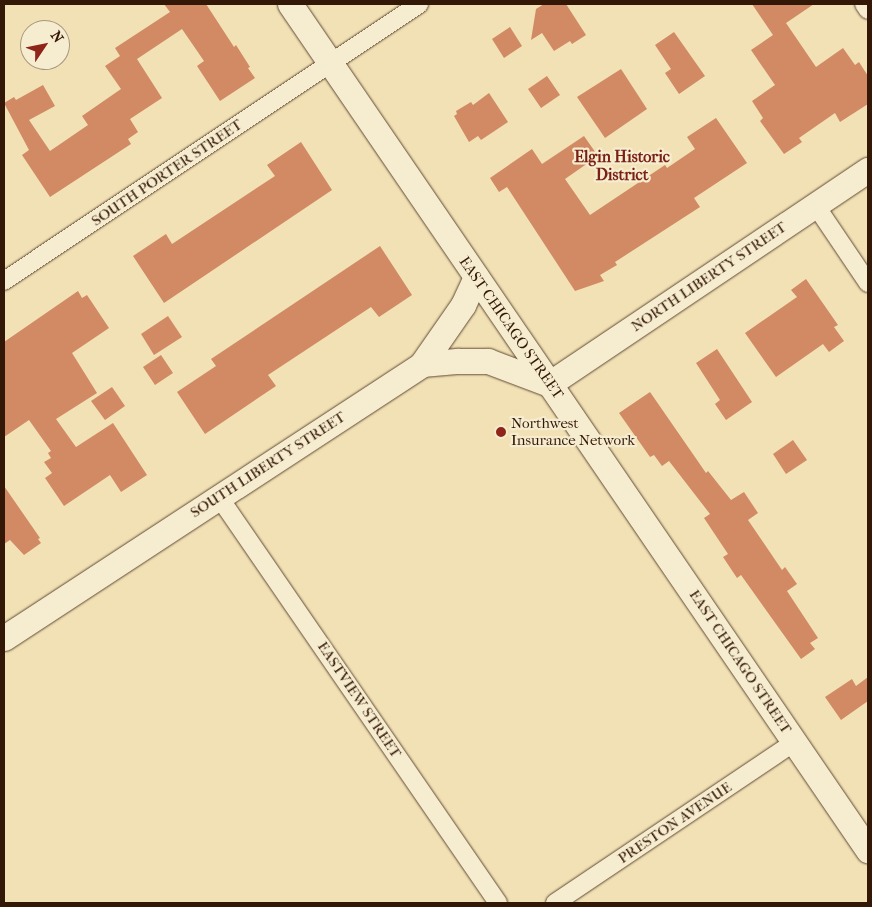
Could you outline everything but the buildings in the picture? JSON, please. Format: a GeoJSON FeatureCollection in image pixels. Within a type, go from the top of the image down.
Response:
{"type":"FeatureCollection","features":[{"type":"Feature","properties":{"kind":"main road","name":"EAST CHICAGO STREET"},"geometry":{"type":"LineString","coordinates":[[290,4],[868,850]]}},
{"type":"Feature","properties":{"kind":"main road","name":"NORTH LIBERTY STREET"},"geometry":{"type":"LineString","coordinates":[[549,384],[868,170]]}},
{"type":"Feature","properties":{"kind":"main road"},"geometry":{"type":"LineString","coordinates":[[422,364],[463,305],[476,277]]}},
{"type":"Feature","properties":{"kind":"main road","name":"SOUTH LIBERTY STREET"},"geometry":{"type":"LineString","coordinates":[[4,638],[422,364],[459,360],[488,361],[549,384]]}},
{"type":"Feature","properties":{"kind":"street","name":"SOUTH PORTER STREET"},"geometry":{"type":"LineString","coordinates":[[4,281],[419,4]]}},
{"type":"Feature","properties":{"kind":"street"},"geometry":{"type":"LineString","coordinates":[[864,4],[868,10]]}},
{"type":"Feature","properties":{"kind":"street"},"geometry":{"type":"LineString","coordinates":[[816,206],[868,283]]}},
{"type":"Feature","properties":{"kind":"street","name":"EASTVIEW STREET"},"geometry":{"type":"LineString","coordinates":[[219,497],[498,903]]}},
{"type":"Feature","properties":{"kind":"street","name":"PRESTON AVENUE"},"geometry":{"type":"LineString","coordinates":[[555,903],[795,742]]}},
{"type":"Feature","properties":{"kind":"place","name":"Northwest Insurance Network"},"geometry":{"type":"Point","coordinates":[501,432]}},
{"type":"Feature","properties":{"kind":"district","name":"Elgin Historic District"},"geometry":{"type":"Point","coordinates":[622,166]}}]}
